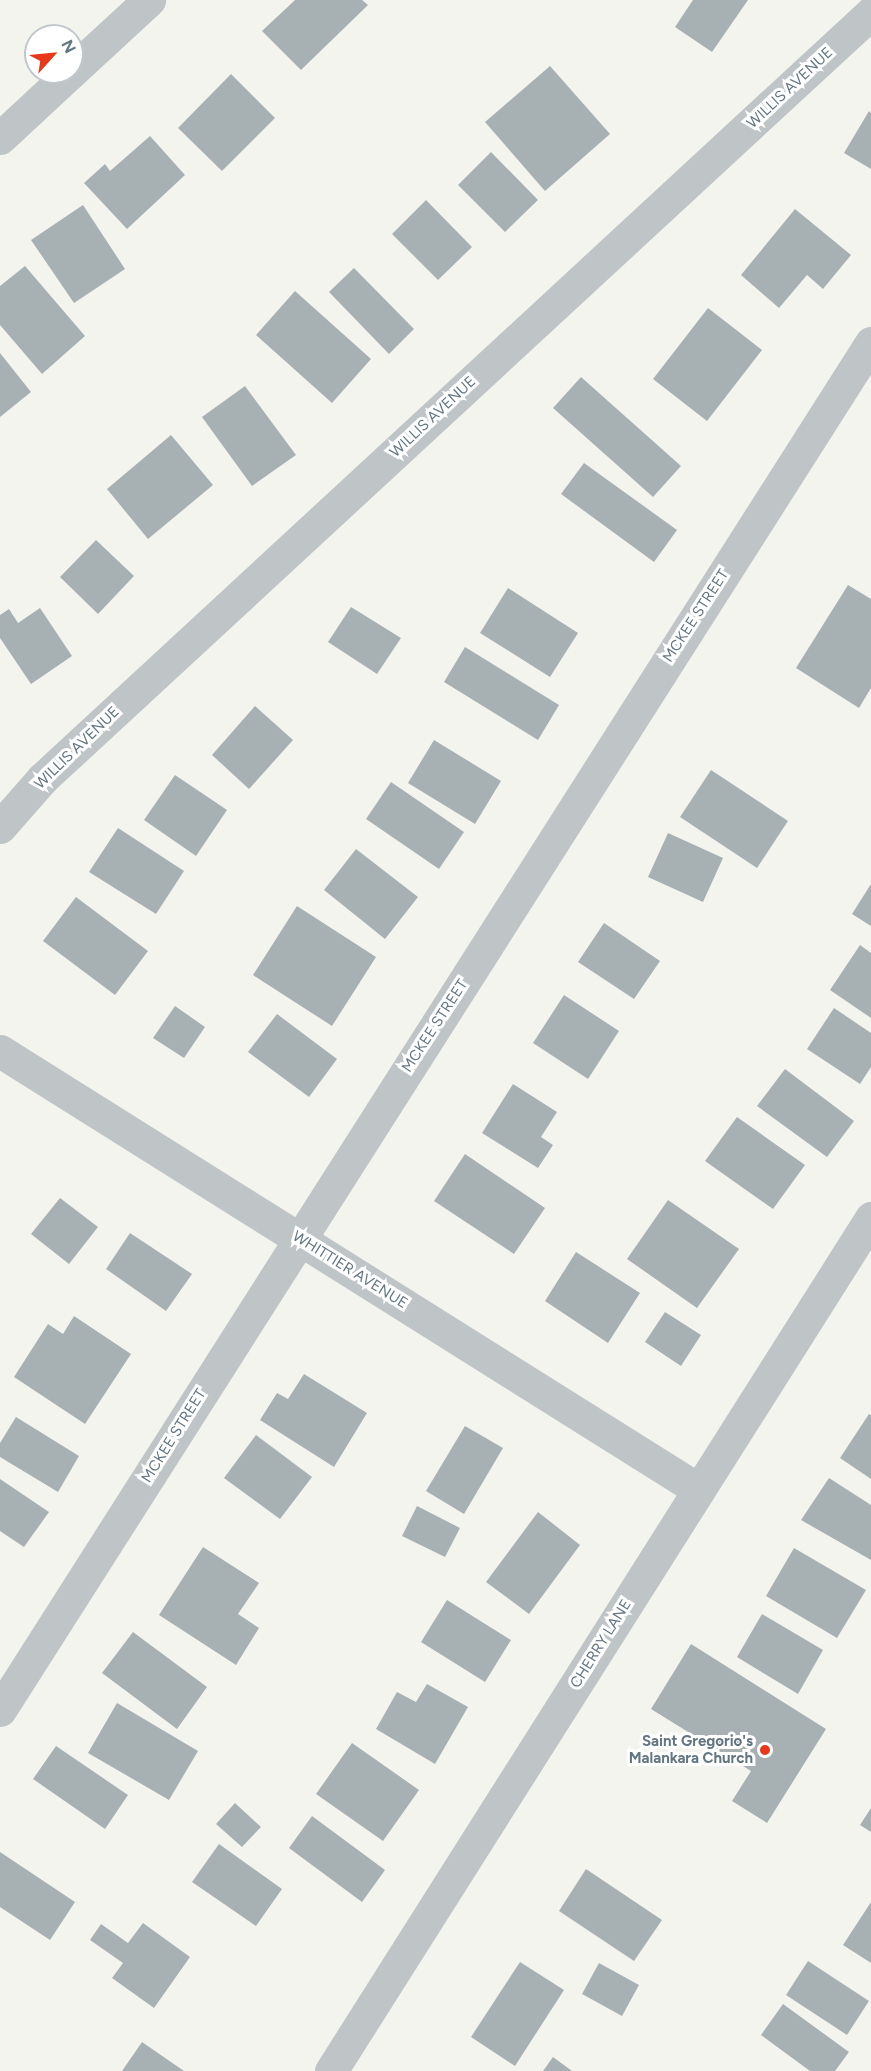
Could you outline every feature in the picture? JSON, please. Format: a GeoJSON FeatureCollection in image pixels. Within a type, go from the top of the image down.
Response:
{"type":"FeatureCollection","features":[{"type":"Feature","properties":{"kind":"street"},"geometry":{"type":"LineString","coordinates":[[84,61],[149,0]]}},
{"type":"Feature","properties":{"kind":"street","name":"WILLIS AVENUE"},"geometry":{"type":"LineString","coordinates":[[0,827],[42,779],[871,13]]}},
{"type":"Feature","properties":{"kind":"street"},"geometry":{"type":"LineString","coordinates":[[0,138],[59,84]]}},
{"type":"Feature","properties":{"kind":"street","name":"MCKEE STREET"},"geometry":{"type":"LineString","coordinates":[[0,1710],[871,343]]}},
{"type":"Feature","properties":{"kind":"street","name":"WHITTIER AVENUE"},"geometry":{"type":"LineString","coordinates":[[0,1051],[699,1490]]}},
{"type":"Feature","properties":{"kind":"street","name":"CHERRY LANE"},"geometry":{"type":"LineString","coordinates":[[331,2071],[871,1218]]}},
{"type":"Feature","properties":{"kind":"building"},"geometry":{"type":"Polygon","coordinates":[[[295,0],[362,0],[368,5],[301,70],[262,31],[295,0]]]}},
{"type":"Feature","properties":{"kind":"building"},"geometry":{"type":"Polygon","coordinates":[[[693,0],[748,0],[712,52],[675,27],[693,0]]]}},
{"type":"Feature","properties":{"kind":"building"},"geometry":{"type":"Polygon","coordinates":[[[550,66],[610,134],[545,191],[485,122],[550,66]]]}},
{"type":"Feature","properties":{"kind":"building"},"geometry":{"type":"Polygon","coordinates":[[[231,74],[275,118],[222,171],[178,128],[231,74]]]}},
{"type":"Feature","properties":{"kind":"building"},"geometry":{"type":"Polygon","coordinates":[[[869,111],[871,113],[871,169],[844,153],[869,111]]]}},
{"type":"Feature","properties":{"kind":"building"},"geometry":{"type":"Polygon","coordinates":[[[150,136],[185,175],[127,229],[84,183],[105,164],[110,171],[150,136]]]}},
{"type":"Feature","properties":{"kind":"building"},"geometry":{"type":"Polygon","coordinates":[[[491,152],[538,200],[505,232],[458,185],[491,152]]]}},
{"type":"Feature","properties":{"kind":"building"},"geometry":{"type":"Polygon","coordinates":[[[426,200],[472,247],[438,280],[392,234],[426,200]]]}},
{"type":"Feature","properties":{"kind":"building"},"geometry":{"type":"Polygon","coordinates":[[[83,205],[125,269],[74,303],[31,240],[83,205]]]}},
{"type":"Feature","properties":{"kind":"building"},"geometry":{"type":"Polygon","coordinates":[[[795,209],[851,255],[823,289],[807,275],[779,308],[741,275],[795,209]]]}},
{"type":"Feature","properties":{"kind":"building"},"geometry":{"type":"Polygon","coordinates":[[[25,266],[85,336],[42,374],[0,325],[0,286],[25,266]]]}},
{"type":"Feature","properties":{"kind":"building"},"geometry":{"type":"Polygon","coordinates":[[[354,268],[414,329],[389,354],[329,292],[354,268]]]}},
{"type":"Feature","properties":{"kind":"building"},"geometry":{"type":"Polygon","coordinates":[[[295,291],[371,359],[332,403],[256,335],[295,291]]]}},
{"type":"Feature","properties":{"kind":"building"},"geometry":{"type":"Polygon","coordinates":[[[708,308],[762,350],[707,421],[653,379],[708,308]]]}},
{"type":"Feature","properties":{"kind":"building"},"geometry":{"type":"Polygon","coordinates":[[[0,353],[31,392],[0,417],[0,353]]]}},
{"type":"Feature","properties":{"kind":"building"},"geometry":{"type":"Polygon","coordinates":[[[581,377],[681,466],[653,497],[553,408],[581,377]]]}},
{"type":"Feature","properties":{"kind":"building"},"geometry":{"type":"Polygon","coordinates":[[[245,386],[296,455],[252,486],[202,417],[245,386]]]}},
{"type":"Feature","properties":{"kind":"building"},"geometry":{"type":"Polygon","coordinates":[[[171,435],[213,485],[148,539],[107,489],[171,435]]]}},
{"type":"Feature","properties":{"kind":"building"},"geometry":{"type":"Polygon","coordinates":[[[584,463],[677,530],[654,562],[561,494],[584,463]]]}},
{"type":"Feature","properties":{"kind":"building"},"geometry":{"type":"Polygon","coordinates":[[[96,540],[134,576],[98,614],[60,577],[96,540]]]}},
{"type":"Feature","properties":{"kind":"building"},"geometry":{"type":"Polygon","coordinates":[[[848,585],[871,599],[871,688],[859,708],[796,668],[848,585]]]}},
{"type":"Feature","properties":{"kind":"building"},"geometry":{"type":"Polygon","coordinates":[[[508,588],[578,633],[550,677],[480,633],[508,588]]]}},
{"type":"Feature","properties":{"kind":"building"},"geometry":{"type":"Polygon","coordinates":[[[351,607],[401,638],[377,674],[328,642],[351,607]]]}},
{"type":"Feature","properties":{"kind":"building"},"geometry":{"type":"Polygon","coordinates":[[[40,608],[72,656],[31,684],[0,638],[0,615],[9,609],[18,623],[40,608]]]}},
{"type":"Feature","properties":{"kind":"building"},"geometry":{"type":"Polygon","coordinates":[[[465,647],[559,705],[538,740],[444,682],[465,647]]]}},
{"type":"Feature","properties":{"kind":"building"},"geometry":{"type":"Polygon","coordinates":[[[255,706],[293,740],[249,789],[212,755],[255,706]]]}},
{"type":"Feature","properties":{"kind":"building"},"geometry":{"type":"Polygon","coordinates":[[[434,740],[501,781],[475,824],[408,783],[434,740]]]}},
{"type":"Feature","properties":{"kind":"building"},"geometry":{"type":"Polygon","coordinates":[[[711,770],[788,821],[757,868],[680,817],[711,770]]]}},
{"type":"Feature","properties":{"kind":"building"},"geometry":{"type":"Polygon","coordinates":[[[175,775],[227,810],[196,856],[144,820],[175,775]]]}},
{"type":"Feature","properties":{"kind":"building"},"geometry":{"type":"Polygon","coordinates":[[[391,782],[464,832],[439,869],[366,819],[391,782]]]}},
{"type":"Feature","properties":{"kind":"building"},"geometry":{"type":"Polygon","coordinates":[[[118,828],[184,871],[156,914],[89,872],[118,828]]]}},
{"type":"Feature","properties":{"kind":"building"},"geometry":{"type":"Polygon","coordinates":[[[668,833],[723,858],[703,902],[648,877],[668,833]]]}},
{"type":"Feature","properties":{"kind":"building"},"geometry":{"type":"Polygon","coordinates":[[[356,849],[418,897],[385,939],[324,890],[356,849]]]}},
{"type":"Feature","properties":{"kind":"building"},"geometry":{"type":"Polygon","coordinates":[[[871,884],[871,926],[852,914],[871,884]]]}},
{"type":"Feature","properties":{"kind":"building"},"geometry":{"type":"Polygon","coordinates":[[[76,897],[148,951],[115,995],[43,941],[76,897]]]}},
{"type":"Feature","properties":{"kind":"building"},"geometry":{"type":"Polygon","coordinates":[[[297,906],[376,957],[332,1026],[253,975],[297,906]]]}},
{"type":"Feature","properties":{"kind":"building"},"geometry":{"type":"Polygon","coordinates":[[[604,923],[660,961],[634,999],[578,962],[604,923]]]}},
{"type":"Feature","properties":{"kind":"building"},"geometry":{"type":"Polygon","coordinates":[[[860,945],[871,953],[871,1018],[830,990],[860,945]]]}},
{"type":"Feature","properties":{"kind":"building"},"geometry":{"type":"Polygon","coordinates":[[[564,995],[619,1031],[588,1079],[533,1043],[564,995]]]}},
{"type":"Feature","properties":{"kind":"building"},"geometry":{"type":"Polygon","coordinates":[[[175,1006],[205,1027],[184,1058],[153,1038],[175,1006]]]}},
{"type":"Feature","properties":{"kind":"building"},"geometry":{"type":"Polygon","coordinates":[[[834,1008],[871,1033],[871,1067],[860,1084],[807,1049],[834,1008]]]}},
{"type":"Feature","properties":{"kind":"building"},"geometry":{"type":"Polygon","coordinates":[[[277,1014],[337,1059],[309,1097],[248,1052],[277,1014]]]}},
{"type":"Feature","properties":{"kind":"building"},"geometry":{"type":"Polygon","coordinates":[[[785,1069],[854,1121],[827,1157],[757,1106],[785,1069]]]}},
{"type":"Feature","properties":{"kind":"building"},"geometry":{"type":"Polygon","coordinates":[[[513,1084],[557,1112],[541,1137],[553,1145],[538,1168],[482,1133],[513,1084]]]}},
{"type":"Feature","properties":{"kind":"building"},"geometry":{"type":"Polygon","coordinates":[[[737,1117],[805,1165],[773,1209],[705,1161],[737,1117]]]}},
{"type":"Feature","properties":{"kind":"building"},"geometry":{"type":"Polygon","coordinates":[[[465,1154],[545,1208],[514,1254],[434,1201],[465,1154]]]}},
{"type":"Feature","properties":{"kind":"building"},"geometry":{"type":"Polygon","coordinates":[[[60,1198],[98,1227],[69,1264],[31,1234],[60,1198]]]}},
{"type":"Feature","properties":{"kind":"building"},"geometry":{"type":"Polygon","coordinates":[[[668,1200],[739,1249],[697,1308],[627,1259],[668,1200]]]}},
{"type":"Feature","properties":{"kind":"building"},"geometry":{"type":"Polygon","coordinates":[[[130,1233],[192,1274],[166,1311],[106,1269],[130,1233]]]}},
{"type":"Feature","properties":{"kind":"building"},"geometry":{"type":"Polygon","coordinates":[[[576,1252],[640,1293],[608,1343],[545,1301],[576,1252]]]}},
{"type":"Feature","properties":{"kind":"building"},"geometry":{"type":"Polygon","coordinates":[[[665,1312],[701,1335],[681,1366],[645,1342],[665,1312]]]}},
{"type":"Feature","properties":{"kind":"building"},"geometry":{"type":"Polygon","coordinates":[[[74,1316],[131,1354],[85,1424],[14,1377],[48,1324],[63,1334],[74,1316]]]}},
{"type":"Feature","properties":{"kind":"building"},"geometry":{"type":"Polygon","coordinates":[[[304,1374],[367,1413],[334,1467],[260,1420],[277,1393],[288,1399],[304,1374]]]}},
{"type":"Feature","properties":{"kind":"building"},"geometry":{"type":"Polygon","coordinates":[[[869,1414],[871,1415],[871,1479],[840,1458],[869,1414]]]}},
{"type":"Feature","properties":{"kind":"building"},"geometry":{"type":"Polygon","coordinates":[[[16,1417],[79,1456],[58,1492],[0,1457],[0,1443],[16,1417]]]}},
{"type":"Feature","properties":{"kind":"building"},"geometry":{"type":"Polygon","coordinates":[[[465,1426],[503,1448],[464,1514],[426,1491],[465,1426]]]}},
{"type":"Feature","properties":{"kind":"building"},"geometry":{"type":"Polygon","coordinates":[[[256,1435],[312,1477],[280,1519],[224,1478],[256,1435]]]}},
{"type":"Feature","properties":{"kind":"building"},"geometry":{"type":"Polygon","coordinates":[[[829,1478],[871,1505],[871,1560],[801,1520],[829,1478]]]}},
{"type":"Feature","properties":{"kind":"building"},"geometry":{"type":"Polygon","coordinates":[[[0,1479],[49,1512],[24,1547],[0,1531],[0,1479]]]}},
{"type":"Feature","properties":{"kind":"building"},"geometry":{"type":"Polygon","coordinates":[[[417,1506],[460,1528],[445,1557],[402,1536],[417,1506]]]}},
{"type":"Feature","properties":{"kind":"building"},"geometry":{"type":"Polygon","coordinates":[[[538,1512],[580,1545],[529,1614],[486,1582],[538,1512]]]}},
{"type":"Feature","properties":{"kind":"building"},"geometry":{"type":"Polygon","coordinates":[[[203,1547],[259,1583],[238,1614],[259,1628],[236,1665],[159,1615],[203,1547]]]}},
{"type":"Feature","properties":{"kind":"building"},"geometry":{"type":"Polygon","coordinates":[[[794,1548],[866,1590],[837,1638],[766,1596],[794,1548]]]}},
{"type":"Feature","properties":{"kind":"building"},"geometry":{"type":"Polygon","coordinates":[[[447,1600],[511,1640],[485,1682],[421,1642],[447,1600]]]}},
{"type":"Feature","properties":{"kind":"building"},"geometry":{"type":"Polygon","coordinates":[[[762,1614],[823,1650],[798,1694],[737,1657],[762,1614]]]}},
{"type":"Feature","properties":{"kind":"building"},"geometry":{"type":"Polygon","coordinates":[[[133,1632],[207,1687],[177,1729],[102,1673],[133,1632]]]}},
{"type":"Feature","properties":{"kind":"building","name":"Saint Gregorio's Malankara Church"},"geometry":{"type":"Polygon","coordinates":[[[691,1644],[826,1729],[767,1823],[732,1801],[751,1771],[651,1709],[691,1644]]]}},
{"type":"Feature","properties":{"kind":"building"},"geometry":{"type":"Polygon","coordinates":[[[427,1684],[468,1707],[435,1764],[376,1729],[397,1692],[416,1702],[427,1684]]]}},
{"type":"Feature","properties":{"kind":"building"},"geometry":{"type":"Polygon","coordinates":[[[117,1703],[198,1751],[169,1800],[88,1753],[117,1703]]]}},
{"type":"Feature","properties":{"kind":"building"},"geometry":{"type":"Polygon","coordinates":[[[352,1743],[419,1790],[383,1841],[316,1794],[352,1743]]]}},
{"type":"Feature","properties":{"kind":"building"},"geometry":{"type":"Polygon","coordinates":[[[56,1746],[128,1795],[105,1829],[33,1779],[56,1746]]]}},
{"type":"Feature","properties":{"kind":"building"},"geometry":{"type":"Polygon","coordinates":[[[235,1803],[261,1827],[242,1847],[216,1824],[235,1803]]]}},
{"type":"Feature","properties":{"kind":"building"},"geometry":{"type":"Polygon","coordinates":[[[871,1808],[871,1832],[860,1825],[871,1808]]]}},
{"type":"Feature","properties":{"kind":"building"},"geometry":{"type":"Polygon","coordinates":[[[312,1816],[385,1870],[362,1902],[289,1848],[312,1816]]]}},
{"type":"Feature","properties":{"kind":"building"},"geometry":{"type":"Polygon","coordinates":[[[219,1844],[282,1889],[256,1926],[192,1882],[219,1844]]]}},
{"type":"Feature","properties":{"kind":"building"},"geometry":{"type":"Polygon","coordinates":[[[0,1852],[75,1902],[50,1940],[0,1907],[0,1852]]]}},
{"type":"Feature","properties":{"kind":"building"},"geometry":{"type":"Polygon","coordinates":[[[586,1869],[662,1920],[634,1961],[559,1911],[586,1869]]]}},
{"type":"Feature","properties":{"kind":"building"},"geometry":{"type":"Polygon","coordinates":[[[871,1902],[871,1963],[843,1945],[871,1902]]]}},
{"type":"Feature","properties":{"kind":"building"},"geometry":{"type":"Polygon","coordinates":[[[143,1923],[190,1957],[154,2008],[112,1978],[123,1963],[90,1940],[101,1924],[128,1943],[143,1923]]]}},
{"type":"Feature","properties":{"kind":"building"},"geometry":{"type":"Polygon","coordinates":[[[808,1961],[869,2001],[847,2035],[786,1995],[808,1961]]]}},
{"type":"Feature","properties":{"kind":"building"},"geometry":{"type":"Polygon","coordinates":[[[520,1962],[564,1990],[515,2066],[471,2037],[520,1962]]]}},
{"type":"Feature","properties":{"kind":"building"},"geometry":{"type":"Polygon","coordinates":[[[599,1963],[639,1985],[622,2016],[582,1994],[599,1963]]]}},
{"type":"Feature","properties":{"kind":"building"},"geometry":{"type":"Polygon","coordinates":[[[783,2004],[849,2052],[835,2071],[810,2071],[761,2035],[783,2004]]]}},
{"type":"Feature","properties":{"kind":"building"},"geometry":{"type":"Polygon","coordinates":[[[142,2042],[184,2071],[122,2071],[142,2042]]]}},
{"type":"Feature","properties":{"kind":"building"},"geometry":{"type":"Polygon","coordinates":[[[553,2057],[572,2071],[543,2071],[553,2057]]]}},
{"type":"Feature","properties":{"kind":"place","name":"Saint Gregorio's Malankara Church"},"geometry":{"type":"Point","coordinates":[765,1750]}}]}
